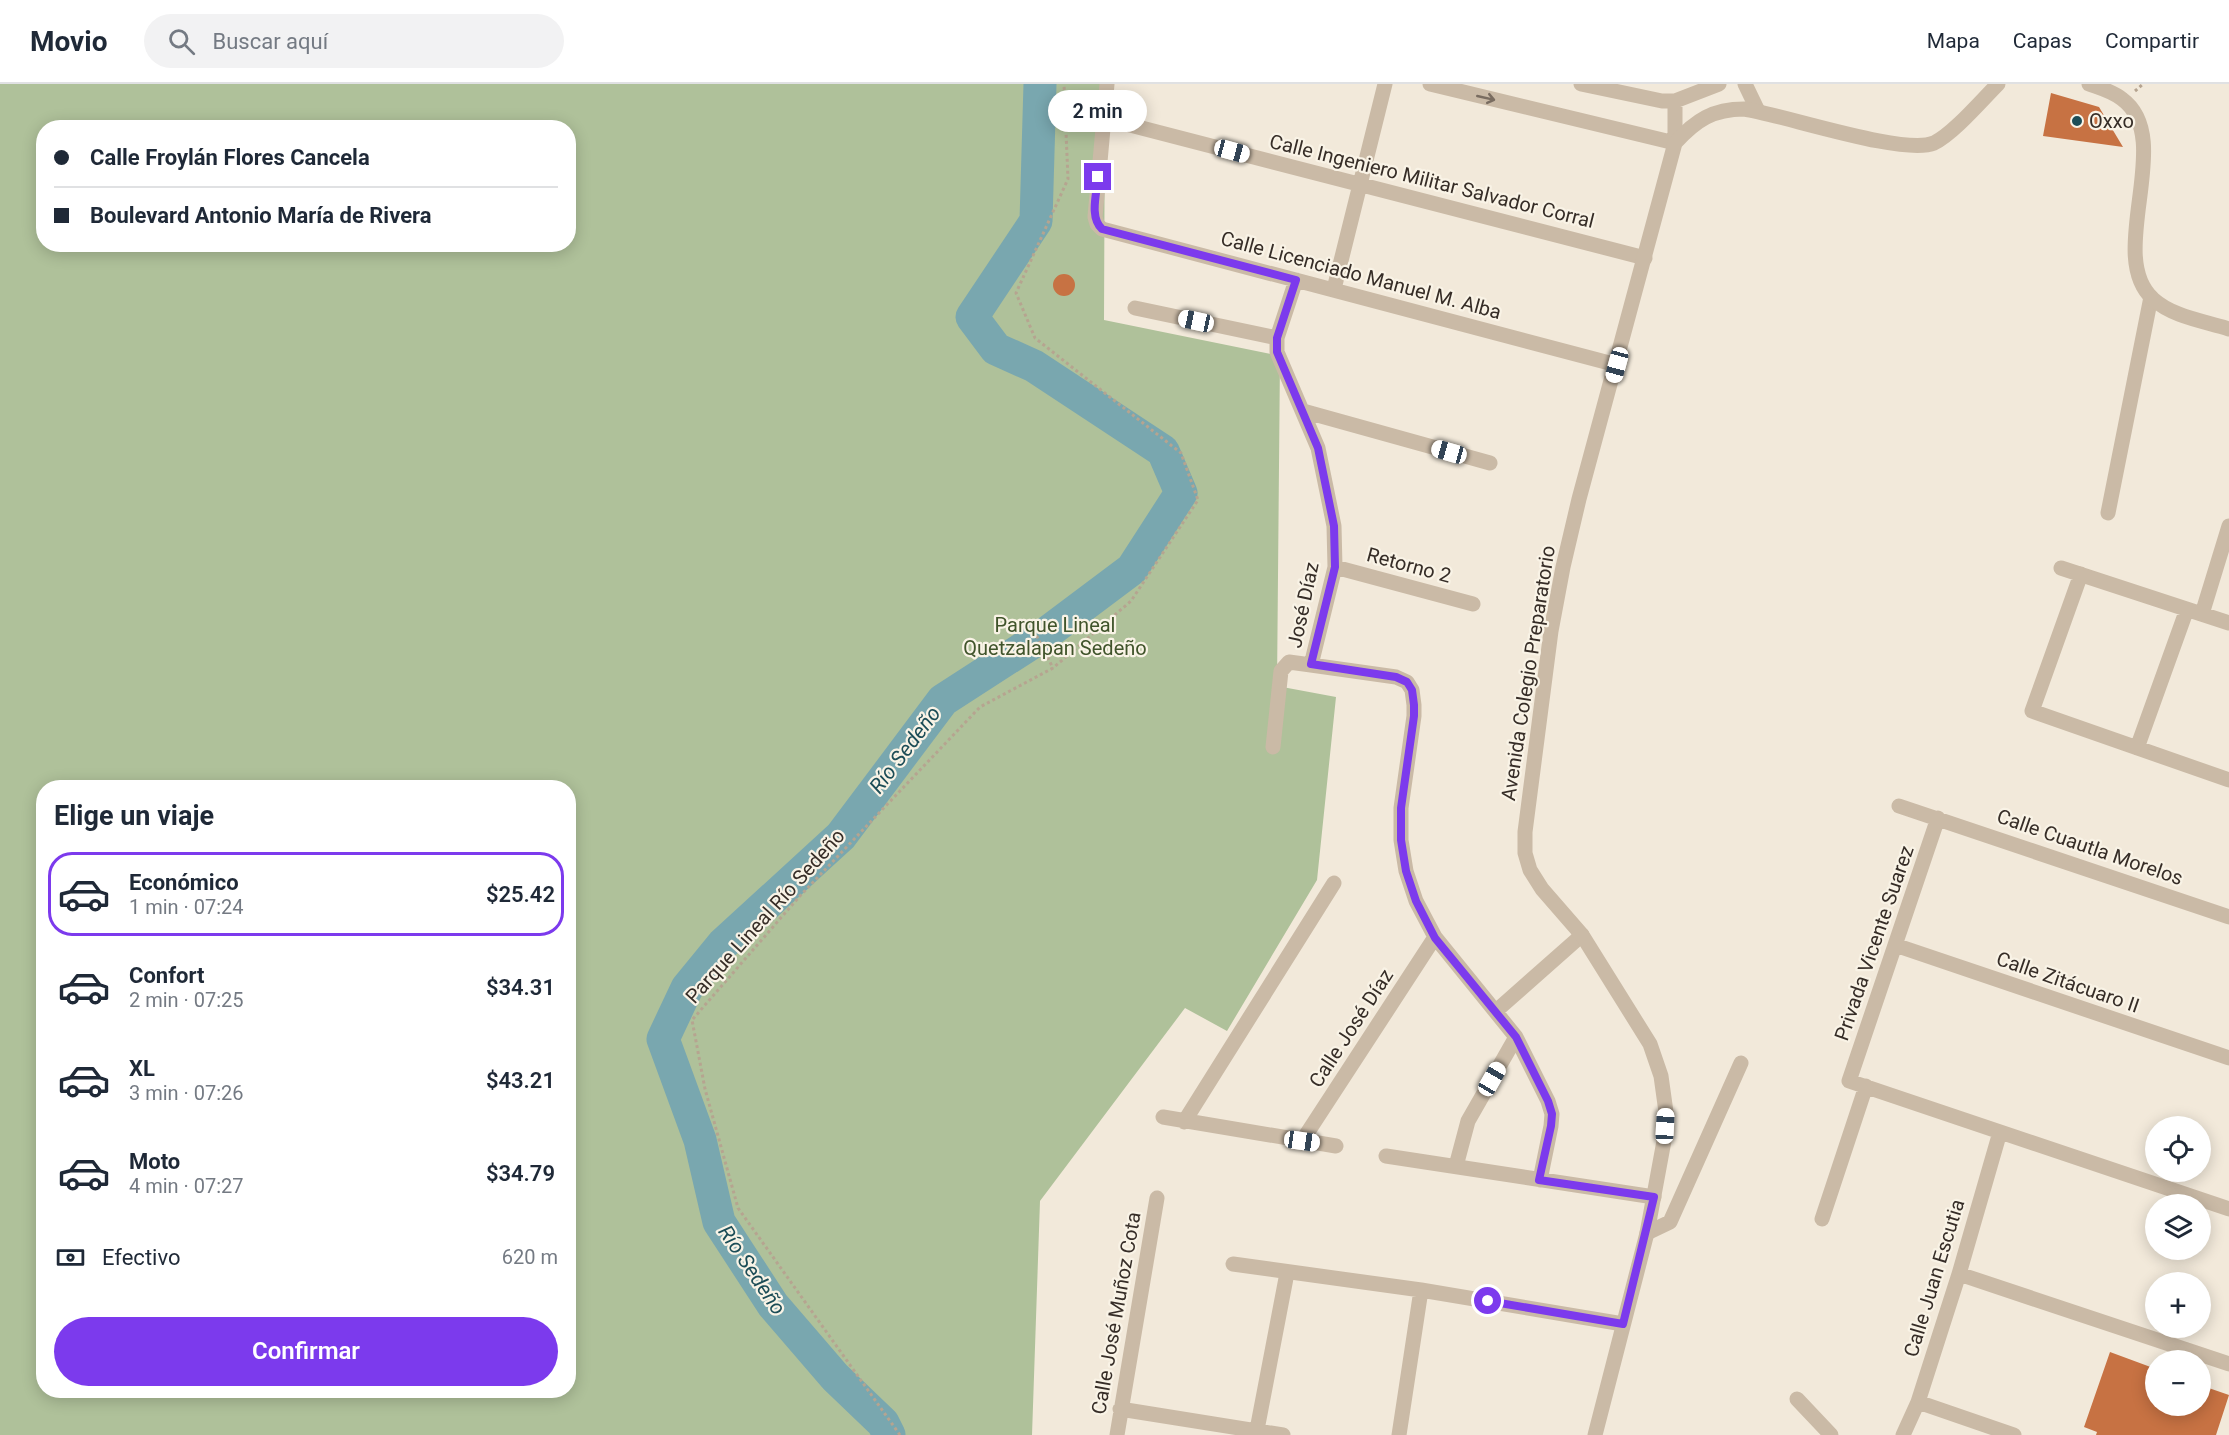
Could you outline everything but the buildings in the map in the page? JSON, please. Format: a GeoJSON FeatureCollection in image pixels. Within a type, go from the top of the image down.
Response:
{"type":"FeatureCollection","features":[{"type":"Feature","properties":{"kind":"street"},"geometry":{"type":"LineString","coordinates":[[1103,118],[1107,84]]}},
{"type":"Feature","properties":{"kind":"street"},"geometry":{"type":"LineString","coordinates":[[1334,289],[1385,84]]}},
{"type":"Feature","properties":{"kind":"street"},"geometry":{"type":"LineString","coordinates":[[1430,84],[1675,143],[1692,124],[1731,109],[1758,111],[1896,145],[1923,147],[1943,137],[1998,84]]}},
{"type":"Feature","properties":{"kind":"street"},"geometry":{"type":"LineString","coordinates":[[1581,84],[1662,101],[1675,101],[1719,84]]}},
{"type":"Feature","properties":{"kind":"street"},"geometry":{"type":"LineString","coordinates":[[1745,84],[1758,111]]}},
{"type":"Feature","properties":{"kind":"street"},"geometry":{"type":"LineString","coordinates":[[2089,84],[2106,89],[2124,100],[2141,130],[2144,150],[2134,263],[2140,283],[2151,297],[2163,306],[2229,329]]}},
{"type":"Feature","properties":{"kind":"street","name":"Avenida Colegio Preparatorio"},"geometry":{"type":"LineString","coordinates":[[1595,1435],[1647,1233],[1654,1197],[1665,1122],[1661,1076],[1650,1044],[1582,935],[1542,889],[1530,870],[1525,853],[1524,832],[1551,631],[1563,567],[1579,499],[1617,365],[1675,143],[1675,101]]}},
{"type":"Feature","properties":{"kind":"street","name":"Calle Ingeniero Militar Salvador Corral"},"geometry":{"type":"LineString","coordinates":[[1103,118],[1645,258]]}},
{"type":"Feature","properties":{"kind":"street","name":"Calle Licenciado Manuel M. Alba"},"geometry":{"type":"LineString","coordinates":[[1103,118],[1095,217],[1102,229],[1617,365]]}},
{"type":"Feature","properties":{"kind":"street","name":"José Díaz"},"geometry":{"type":"LineString","coordinates":[[1296,280],[1277,338],[1277,352],[1318,448],[1331,502],[1334,526],[1335,567],[1311,664],[1396,677],[1407,682],[1412,690],[1414,716],[1401,808],[1401,840],[1406,871],[1416,901],[1435,938]]}},
{"type":"Feature","properties":{"kind":"street"},"geometry":{"type":"LineString","coordinates":[[2108,513],[2151,297]]}},
{"type":"Feature","properties":{"kind":"street"},"geometry":{"type":"LineString","coordinates":[[1134,308],[1277,338]]}},
{"type":"Feature","properties":{"kind":"street"},"geometry":{"type":"LineString","coordinates":[[1303,411],[1490,463]]}},
{"type":"Feature","properties":{"kind":"street"},"geometry":{"type":"LineString","coordinates":[[2137,748],[2229,526]]}},
{"type":"Feature","properties":{"kind":"street","name":"Retorno 2"},"geometry":{"type":"LineString","coordinates":[[1335,567],[1473,604]]}},
{"type":"Feature","properties":{"kind":"street"},"geometry":{"type":"LineString","coordinates":[[2061,568],[2229,623]]}},
{"type":"Feature","properties":{"kind":"street"},"geometry":{"type":"LineString","coordinates":[[2081,574],[2031,711],[2229,780]]}},
{"type":"Feature","properties":{"kind":"street"},"geometry":{"type":"LineString","coordinates":[[1273,747],[1281,671],[1289,662],[1311,664]]}},
{"type":"Feature","properties":{"kind":"street","name":"Calle Cuautla Morelos"},"geometry":{"type":"LineString","coordinates":[[1899,806],[2229,917]]}},
{"type":"Feature","properties":{"kind":"street","name":"Privada Vicente Suarez"},"geometry":{"type":"LineString","coordinates":[[1866,1086],[1849,1081],[1938,818]]}},
{"type":"Feature","properties":{"kind":"street"},"geometry":{"type":"LineString","coordinates":[[1184,1122],[1334,883]]}},
{"type":"Feature","properties":{"kind":"street"},"geometry":{"type":"LineString","coordinates":[[1496,1011],[1582,935]]}},
{"type":"Feature","properties":{"kind":"street"},"geometry":{"type":"LineString","coordinates":[[1435,938],[1516,1037],[1548,1101],[1552,1114],[1551,1126],[1539,1180]]}},
{"type":"Feature","properties":{"kind":"street","name":"Calle José Díaz"},"geometry":{"type":"LineString","coordinates":[[1302,1141],[1435,938]]}},
{"type":"Feature","properties":{"kind":"street","name":"Calle Zitácuaro II"},"geometry":{"type":"LineString","coordinates":[[1895,945],[2229,1058]]}},
{"type":"Feature","properties":{"kind":"street"},"geometry":{"type":"LineString","coordinates":[[1456,1166],[1468,1121],[1516,1037]]}},
{"type":"Feature","properties":{"kind":"street"},"geometry":{"type":"LineString","coordinates":[[1647,1233],[1670,1222],[1741,1063]]}},
{"type":"Feature","properties":{"kind":"street"},"geometry":{"type":"LineString","coordinates":[[1822,1219],[1866,1086],[2229,1209]]}},
{"type":"Feature","properties":{"kind":"street"},"geometry":{"type":"LineString","coordinates":[[1163,1118],[1335,1146]]}},
{"type":"Feature","properties":{"kind":"street","name":"Calle Juan Escutia"},"geometry":{"type":"LineString","coordinates":[[1903,1435],[1918,1402],[1959,1274],[2000,1132]]}},
{"type":"Feature","properties":{"kind":"street"},"geometry":{"type":"LineString","coordinates":[[1386,1156],[1654,1197]]}},
{"type":"Feature","properties":{"kind":"street","name":"Calle José Muñoz Cota"},"geometry":{"type":"LineString","coordinates":[[1117,1435],[1157,1197]]}},
{"type":"Feature","properties":{"kind":"street"},"geometry":{"type":"LineString","coordinates":[[1233,1264],[1421,1290],[1623,1324]]}},
{"type":"Feature","properties":{"kind":"street"},"geometry":{"type":"LineString","coordinates":[[1257,1433],[1287,1273]]}},
{"type":"Feature","properties":{"kind":"street"},"geometry":{"type":"LineString","coordinates":[[1959,1274],[2229,1364]]}},
{"type":"Feature","properties":{"kind":"street"},"geometry":{"type":"LineString","coordinates":[[1399,1435],[1421,1290]]}},
{"type":"Feature","properties":{"kind":"street"},"geometry":{"type":"LineString","coordinates":[[1797,1399],[1831,1435]]}},
{"type":"Feature","properties":{"kind":"street"},"geometry":{"type":"LineString","coordinates":[[1918,1402],[2014,1435]]}},
{"type":"Feature","properties":{"kind":"street"},"geometry":{"type":"LineString","coordinates":[[1120,1409],[1257,1433],[1283,1435]]}},
{"type":"Feature","properties":{"kind":"path","name":"Parque Lineal Río Sedeño"},"geometry":{"type":"LineString","coordinates":[[900,1435],[738,1208],[705,1089],[692,1020],[799,897],[980,707],[1053,668],[1131,601],[1198,500],[1181,453],[1035,338],[1016,293],[1068,179],[1064,84]]}},
{"type":"Feature","properties":{"kind":"path"},"geometry":{"type":"LineString","coordinates":[[1065,112],[1103,118]]}},
{"type":"Feature","properties":{"kind":"path"},"geometry":{"type":"LineString","coordinates":[[1031,625],[1053,668]]}},
{"type":"Feature","properties":{"kind":"green space","name":"Parque Lineal Quetzalapan Sedeño"},"geometry":{"type":"Polygon","coordinates":[[[0,84],[1105,84],[1104,320],[1280,356],[1277,686],[1336,697],[1317,880],[1227,1031],[1185,1008],[1040,1201],[1032,1435],[0,1435],[0,84]]]}},
{"type":"Feature","properties":{"kind":"waterway","name":"Río Sedeño"},"geometry":{"type":"LineString","coordinates":[[889,1435],[883,1423],[835,1377],[773,1305],[719,1222],[700,1140],[663,1039],[687,988],[723,944],[841,836],[943,700],[1044,635],[1132,569],[1181,493],[1163,451],[1034,366],[996,349],[972,317],[1036,221],[1040,84]]}},
{"type":"Feature","properties":{"kind":"place","name":"Oxxo"},"geometry":{"type":"Point","coordinates":[2077,121]}},
{"type":"Feature","properties":{"kind":"route"},"geometry":{"type":"LineString","coordinates":[[1098,177],[1095,217],[1102,229],[1296,280],[1277,338],[1277,352],[1318,448],[1331,502],[1334,526],[1335,567],[1311,664],[1396,677],[1407,682],[1412,690],[1414,716],[1401,808],[1401,840],[1406,871],[1416,901],[1435,938],[1516,1037],[1548,1101],[1552,1114],[1551,1126],[1539,1180],[1654,1197],[1623,1324],[1488,1301]]}}]}
